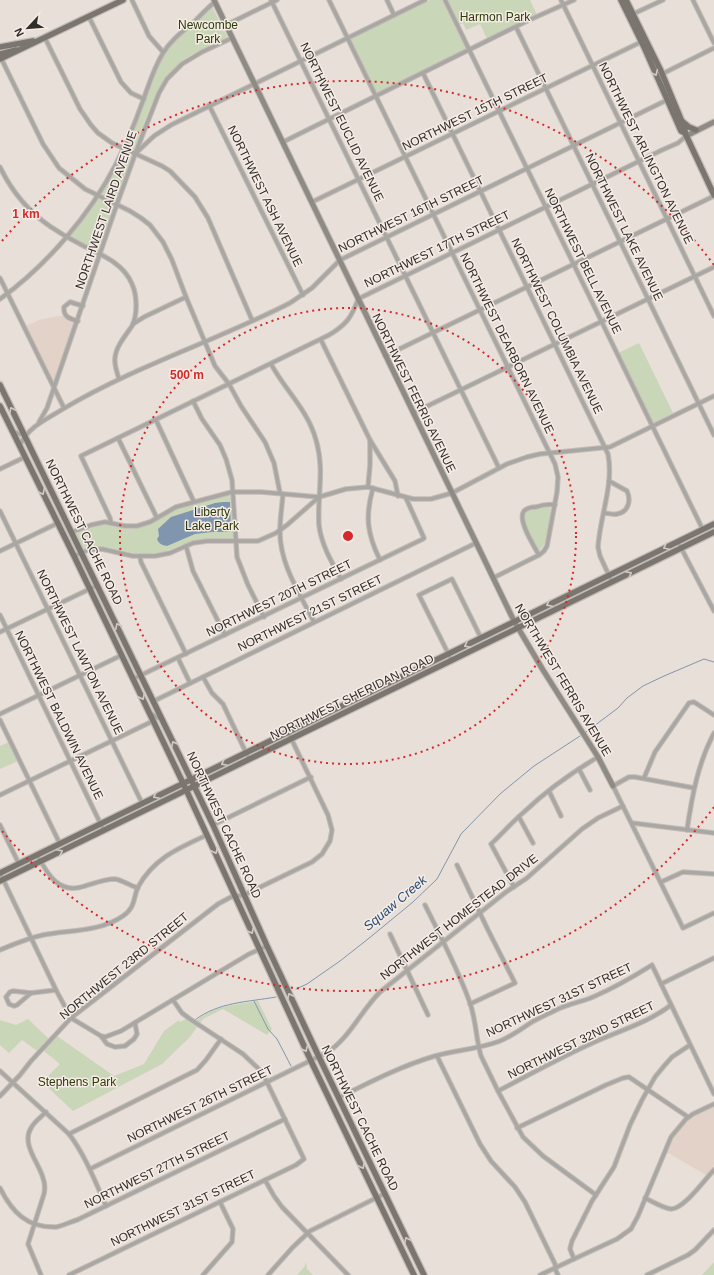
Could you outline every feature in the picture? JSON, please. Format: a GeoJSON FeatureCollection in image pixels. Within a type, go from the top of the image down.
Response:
{"type":"FeatureCollection","features":[{"type":"Feature","properties":{"kind":"main road"},"geometry":{"type":"LineString","coordinates":[[0,57],[11,55],[18,50],[123,0]]}},
{"type":"Feature","properties":{"kind":"main road"},"geometry":{"type":"LineString","coordinates":[[621,0],[662,74],[682,120],[685,135]]}},
{"type":"Feature","properties":{"kind":"main road"},"geometry":{"type":"LineString","coordinates":[[626,0],[667,100],[713,193]]}},
{"type":"Feature","properties":{"kind":"main road","name":"NORTHWEST FERRIS AVENUE"},"geometry":{"type":"LineString","coordinates":[[215,1],[514,622],[542,670],[598,757],[613,786]]}},
{"type":"Feature","properties":{"kind":"main road"},"geometry":{"type":"LineString","coordinates":[[0,47],[43,39]]}},
{"type":"Feature","properties":{"kind":"main road"},"geometry":{"type":"LineString","coordinates":[[682,120],[690,128],[696,130]]}},
{"type":"Feature","properties":{"kind":"main road"},"geometry":{"type":"LineString","coordinates":[[685,135],[714,122]]}},
{"type":"Feature","properties":{"kind":"main road","name":"NORTHWEST CACHE ROAD"},"geometry":{"type":"LineString","coordinates":[[0,385],[142,675],[213,825],[267,946],[350,1124],[424,1275]]}},
{"type":"Feature","properties":{"kind":"main road","name":"NORTHWEST CACHE ROAD"},"geometry":{"type":"LineString","coordinates":[[0,406],[187,790],[311,1061],[414,1275]]}},
{"type":"Feature","properties":{"kind":"main road","name":"NORTHWEST SHERIDAN ROAD"},"geometry":{"type":"LineString","coordinates":[[0,873],[714,524]]}},
{"type":"Feature","properties":{"kind":"main road","name":"NORTHWEST SHERIDAN ROAD"},"geometry":{"type":"LineString","coordinates":[[2,880],[714,532]]}},
{"type":"Feature","properties":{"kind":"main road"},"geometry":{"type":"LineString","coordinates":[[418,678],[418,673],[436,660]]}},
{"type":"Feature","properties":{"kind":"main road"},"geometry":{"type":"LineString","coordinates":[[381,695],[385,691],[415,675],[414,670]]}},
{"type":"Feature","properties":{"kind":"street"},"geometry":{"type":"LineString","coordinates":[[132,0],[149,36],[164,52]]}},
{"type":"Feature","properties":{"kind":"street"},"geometry":{"type":"LineString","coordinates":[[226,25],[272,1],[277,0]]}},
{"type":"Feature","properties":{"kind":"street","name":"NORTHWEST DEARBORN AVENUE"},"geometry":{"type":"LineString","coordinates":[[329,0],[555,464],[558,478],[555,505],[547,546],[539,555]]}},
{"type":"Feature","properties":{"kind":"street"},"geometry":{"type":"LineString","coordinates":[[387,0],[394,15]]}},
{"type":"Feature","properties":{"kind":"street"},"geometry":{"type":"LineString","coordinates":[[135,154],[162,130],[425,0]]}},
{"type":"Feature","properties":{"kind":"street","name":"NORTHWEST BELL AVENUE"},"geometry":{"type":"LineString","coordinates":[[445,0],[703,530]]}},
{"type":"Feature","properties":{"kind":"street","name":"NORTHWEST ARLINGTON AVENUE"},"geometry":{"type":"LineString","coordinates":[[561,0],[714,316]]}},
{"type":"Feature","properties":{"kind":"street"},"geometry":{"type":"LineString","coordinates":[[283,142],[574,0]]}},
{"type":"Feature","properties":{"kind":"street"},"geometry":{"type":"LineString","coordinates":[[633,14],[663,0]]}},
{"type":"Feature","properties":{"kind":"street"},"geometry":{"type":"LineString","coordinates":[[693,0],[714,43]]}},
{"type":"Feature","properties":{"kind":"street"},"geometry":{"type":"LineString","coordinates":[[0,299],[8,294],[43,262],[66,236],[97,195],[124,148],[144,99],[151,77],[164,52],[174,39],[215,1]]}},
{"type":"Feature","properties":{"kind":"street","name":"NORTHWEST EUCLID AVENUE"},"geometry":{"type":"LineString","coordinates":[[272,1],[500,468]]}},
{"type":"Feature","properties":{"kind":"street"},"geometry":{"type":"LineString","coordinates":[[89,17],[121,82],[131,93],[144,99]]}},
{"type":"Feature","properties":{"kind":"street","name":"NORTHWEST LAKE AVENUE"},"geometry":{"type":"LineString","coordinates":[[516,27],[714,435]]}},
{"type":"Feature","properties":{"kind":"street","name":"NORTHWEST LAIRD AVENUE"},"geometry":{"type":"LineString","coordinates":[[39,423],[47,408],[117,204],[159,93],[167,79],[174,71],[191,58],[232,38]]}},
{"type":"Feature","properties":{"kind":"street"},"geometry":{"type":"LineString","coordinates":[[43,39],[85,117],[94,129],[105,138],[170,171],[195,197],[208,218],[252,320]]}},
{"type":"Feature","properties":{"kind":"street","name":"NORTHWEST 15TH STREET"},"geometry":{"type":"LineString","coordinates":[[312,202],[643,41]]}},
{"type":"Feature","properties":{"kind":"street"},"geometry":{"type":"LineString","coordinates":[[662,74],[714,48]]}},
{"type":"Feature","properties":{"kind":"street"},"geometry":{"type":"LineString","coordinates":[[0,57],[52,160],[65,174],[85,189],[117,204],[141,218],[157,234],[168,249],[215,366],[229,384],[241,406],[265,442],[274,463],[282,494],[280,531],[283,556],[314,622]]}},
{"type":"Feature","properties":{"kind":"street","name":"NORTHWEST COLUMBIA AVENUE"},"geometry":{"type":"LineString","coordinates":[[423,73],[608,454],[610,464],[609,481],[598,547],[600,556],[612,582]]}},
{"type":"Feature","properties":{"kind":"street","name":"NORTHWEST 16TH STREET"},"geometry":{"type":"LineString","coordinates":[[19,445],[24,435],[39,423],[64,408],[119,379],[274,311],[303,295],[340,260],[667,100]]}},
{"type":"Feature","properties":{"kind":"street","name":"NORTHWEST ASH AVENUE"},"geometry":{"type":"LineString","coordinates":[[209,106],[303,295]]}},
{"type":"Feature","properties":{"kind":"street","name":"NORTHWEST 17TH STREET"},"geometry":{"type":"LineString","coordinates":[[111,523],[81,456],[321,340],[337,331],[347,322],[353,313],[358,299],[678,143],[685,135]]}},
{"type":"Feature","properties":{"kind":"street"},"geometry":{"type":"LineString","coordinates":[[0,167],[16,192],[32,211],[50,226],[120,267],[129,279],[135,297],[136,308],[133,324]]}},
{"type":"Feature","properties":{"kind":"street"},"geometry":{"type":"LineString","coordinates":[[385,356],[620,242],[713,193]]}},
{"type":"Feature","properties":{"kind":"street"},"geometry":{"type":"LineString","coordinates":[[413,414],[714,267]]}},
{"type":"Feature","properties":{"kind":"street"},"geometry":{"type":"LineString","coordinates":[[0,278],[64,408]]}},
{"type":"Feature","properties":{"kind":"street"},"geometry":{"type":"LineString","coordinates":[[119,379],[114,360],[123,338],[133,324],[144,317],[186,297]]}},
{"type":"Feature","properties":{"kind":"street"},"geometry":{"type":"LineString","coordinates":[[78,321],[68,318],[64,314],[64,307],[70,302],[83,306]]}},
{"type":"Feature","properties":{"kind":"street"},"geometry":{"type":"LineString","coordinates":[[321,340],[370,440],[395,482],[398,496]]}},
{"type":"Feature","properties":{"kind":"street"},"geometry":{"type":"LineString","coordinates":[[271,364],[279,379],[304,410],[313,429],[320,459],[321,481],[319,497],[319,526],[322,538],[341,579]]}},
{"type":"Feature","properties":{"kind":"street"},"geometry":{"type":"LineString","coordinates":[[72,532],[100,523],[137,526],[157,518],[170,510],[232,492],[250,491],[319,497],[346,489],[368,487],[406,498],[425,500],[452,493],[500,468],[527,457],[550,453],[610,447],[714,396]]}},
{"type":"Feature","properties":{"kind":"street"},"geometry":{"type":"LineString","coordinates":[[193,401],[202,419],[220,446],[226,459],[232,480],[237,557],[241,569],[264,616]]}},
{"type":"Feature","properties":{"kind":"street"},"geometry":{"type":"LineString","coordinates":[[156,420],[194,502]]}},
{"type":"Feature","properties":{"kind":"street"},"geometry":{"type":"LineString","coordinates":[[13,432],[24,435]]}},
{"type":"Feature","properties":{"kind":"street"},"geometry":{"type":"LineString","coordinates":[[118,438],[157,518]]}},
{"type":"Feature","properties":{"kind":"street"},"geometry":{"type":"LineString","coordinates":[[368,487],[370,440]]}},
{"type":"Feature","properties":{"kind":"street"},"geometry":{"type":"LineString","coordinates":[[0,469],[25,457],[30,448]]}},
{"type":"Feature","properties":{"kind":"street"},"geometry":{"type":"LineString","coordinates":[[25,457],[36,459]]}},
{"type":"Feature","properties":{"kind":"street"},"geometry":{"type":"LineString","coordinates":[[604,513],[617,514],[623,512],[630,502],[627,491],[609,481]]}},
{"type":"Feature","properties":{"kind":"street"},"geometry":{"type":"LineString","coordinates":[[373,488],[368,514],[368,523],[372,543],[380,560]]}},
{"type":"Feature","properties":{"kind":"street"},"geometry":{"type":"LineString","coordinates":[[74,556],[82,552],[102,549],[140,557],[162,555],[186,546],[208,541],[258,541],[280,531],[319,497]]}},
{"type":"Feature","properties":{"kind":"street","name":"NORTHWEST 20TH STREET"},"geometry":{"type":"LineString","coordinates":[[134,679],[424,538],[406,498]]}},
{"type":"Feature","properties":{"kind":"street"},"geometry":{"type":"LineString","coordinates":[[493,578],[539,555],[527,532],[522,516],[528,508],[555,505]]}},
{"type":"Feature","properties":{"kind":"street","name":"NORTHWEST LAWTON AVENUE"},"geometry":{"type":"LineString","coordinates":[[0,511],[142,803]]}},
{"type":"Feature","properties":{"kind":"street"},"geometry":{"type":"LineString","coordinates":[[0,551],[58,524]]}},
{"type":"Feature","properties":{"kind":"street"},"geometry":{"type":"LineString","coordinates":[[678,542],[714,611]]}},
{"type":"Feature","properties":{"kind":"street","name":"NORTHWEST 21ST STREET"},"geometry":{"type":"LineString","coordinates":[[154,701],[476,543]]}},
{"type":"Feature","properties":{"kind":"street"},"geometry":{"type":"LineString","coordinates":[[186,546],[193,571],[225,635]]}},
{"type":"Feature","properties":{"kind":"street"},"geometry":{"type":"LineString","coordinates":[[140,557],[141,562],[186,654]]}},
{"type":"Feature","properties":{"kind":"street"},"geometry":{"type":"LineString","coordinates":[[452,661],[419,595],[452,579],[481,638]]}},
{"type":"Feature","properties":{"kind":"street"},"geometry":{"type":"LineString","coordinates":[[0,632],[98,585]]}},
{"type":"Feature","properties":{"kind":"street","name":"NORTHWEST BALDWIN AVENUE"},"geometry":{"type":"LineString","coordinates":[[0,615],[104,831]]}},
{"type":"Feature","properties":{"kind":"street"},"geometry":{"type":"LineString","coordinates":[[0,714],[122,655]]}},
{"type":"Feature","properties":{"kind":"street"},"geometry":{"type":"LineString","coordinates":[[178,658],[190,683]]}},
{"type":"Feature","properties":{"kind":"street"},"geometry":{"type":"LineString","coordinates":[[203,677],[212,693],[223,704],[250,759]]}},
{"type":"Feature","properties":{"kind":"street"},"geometry":{"type":"LineString","coordinates":[[644,778],[654,752],[689,703],[694,702],[714,715]]}},
{"type":"Feature","properties":{"kind":"street"},"geometry":{"type":"LineString","coordinates":[[149,712],[158,718],[161,717]]}},
{"type":"Feature","properties":{"kind":"street"},"geometry":{"type":"LineString","coordinates":[[0,720],[60,844]]}},
{"type":"Feature","properties":{"kind":"street"},"geometry":{"type":"LineString","coordinates":[[0,795],[153,721]]}},
{"type":"Feature","properties":{"kind":"street"},"geometry":{"type":"LineString","coordinates":[[235,895],[244,895],[312,862],[322,854],[332,835],[331,824],[311,777],[288,732]]}},
{"type":"Feature","properties":{"kind":"street"},"geometry":{"type":"LineString","coordinates":[[687,830],[694,788],[700,765],[714,733]]}},
{"type":"Feature","properties":{"kind":"street"},"geometry":{"type":"LineString","coordinates":[[514,887],[491,844],[519,816],[549,791],[598,757]]}},
{"type":"Feature","properties":{"kind":"street"},"geometry":{"type":"LineString","coordinates":[[579,769],[590,790]]}},
{"type":"Feature","properties":{"kind":"street"},"geometry":{"type":"LineString","coordinates":[[213,825],[311,777]]}},
{"type":"Feature","properties":{"kind":"street"},"geometry":{"type":"LineString","coordinates":[[694,788],[644,778],[629,777],[613,786],[683,928],[714,913]]}},
{"type":"Feature","properties":{"kind":"street"},"geometry":{"type":"LineString","coordinates":[[549,791],[561,816]]}},
{"type":"Feature","properties":{"kind":"street","name":"NORTHWEST HOMESTEAD DRIVE"},"geometry":{"type":"LineString","coordinates":[[319,1057],[340,1043],[372,999],[480,913],[527,878],[582,830],[598,818],[623,806]]}},
{"type":"Feature","properties":{"kind":"street"},"geometry":{"type":"LineString","coordinates":[[519,816],[533,843]]}},
{"type":"Feature","properties":{"kind":"street"},"geometry":{"type":"LineString","coordinates":[[632,823],[714,833]]}},
{"type":"Feature","properties":{"kind":"street"},"geometry":{"type":"LineString","coordinates":[[0,825],[19,864]]}},
{"type":"Feature","properties":{"kind":"street"},"geometry":{"type":"LineString","coordinates":[[0,950],[31,938],[90,928],[109,923],[123,916],[134,903],[138,888],[151,869],[166,856],[207,835]]}},
{"type":"Feature","properties":{"kind":"street"},"geometry":{"type":"LineString","coordinates":[[37,855],[50,877],[66,888],[71,889],[84,887],[98,881],[116,879],[138,888]]}},
{"type":"Feature","properties":{"kind":"street"},"geometry":{"type":"LineString","coordinates":[[457,866],[515,983],[470,1004]]}},
{"type":"Feature","properties":{"kind":"street"},"geometry":{"type":"LineString","coordinates":[[661,882],[683,872],[714,874]]}},
{"type":"Feature","properties":{"kind":"street"},"geometry":{"type":"LineString","coordinates":[[0,873],[2,880],[56,990],[72,1018],[101,1036],[107,1044],[115,1047],[125,1046],[134,1039],[137,1034],[135,1023]]}},
{"type":"Feature","properties":{"kind":"street","name":"NORTHWEST 23RD STREET"},"geometry":{"type":"LineString","coordinates":[[0,1096],[72,1018],[218,904],[235,895]]}},
{"type":"Feature","properties":{"kind":"street"},"geometry":{"type":"LineString","coordinates":[[425,905],[470,1004],[478,1048],[517,1128],[523,1137],[543,1156],[596,1195]]}},
{"type":"Feature","properties":{"kind":"street"},"geometry":{"type":"LineString","coordinates":[[390,934],[428,1015]]}},
{"type":"Feature","properties":{"kind":"street"},"geometry":{"type":"LineString","coordinates":[[101,1036],[110,1036],[135,1023],[259,949],[267,946]]}},
{"type":"Feature","properties":{"kind":"street"},"geometry":{"type":"LineString","coordinates":[[714,958],[661,984],[714,1094]]}},
{"type":"Feature","properties":{"kind":"street","name":"NORTHWEST 31ST STREET"},"geometry":{"type":"LineString","coordinates":[[338,1098],[388,1073],[436,1056],[478,1048],[500,1041],[561,1007],[591,998],[611,989],[652,965],[661,984]]}},
{"type":"Feature","properties":{"kind":"street"},"geometry":{"type":"LineString","coordinates":[[31,993],[14,1006],[9,1004],[6,997],[13,991],[31,993],[56,990]]}},
{"type":"Feature","properties":{"kind":"street"},"geometry":{"type":"LineString","coordinates":[[173,1000],[182,1013],[243,1054],[255,1064],[262,1072],[286,1119]]}},
{"type":"Feature","properties":{"kind":"street","name":"NORTHWEST 32ND STREET"},"geometry":{"type":"LineString","coordinates":[[498,1091],[571,1053],[663,1011],[671,1005]]}},
{"type":"Feature","properties":{"kind":"street"},"geometry":{"type":"LineString","coordinates":[[69,1134],[197,1070],[221,1040]]}},
{"type":"Feature","properties":{"kind":"street"},"geometry":{"type":"LineString","coordinates":[[574,1259],[570,1249],[570,1244],[596,1195],[614,1167],[630,1125],[655,1077],[672,1057],[690,1045]]}},
{"type":"Feature","properties":{"kind":"street"},"geometry":{"type":"LineString","coordinates":[[436,1056],[485,1154],[518,1191],[527,1206],[555,1264],[558,1275]]}},
{"type":"Feature","properties":{"kind":"street","name":"NORTHWEST 26TH STREET"},"geometry":{"type":"LineString","coordinates":[[90,1169],[319,1057]]}},
{"type":"Feature","properties":{"kind":"street"},"geometry":{"type":"LineString","coordinates":[[0,1071],[69,1134],[90,1169],[106,1206]]}},
{"type":"Feature","properties":{"kind":"street"},"geometry":{"type":"LineString","coordinates":[[517,1128],[623,1078],[629,1077],[688,1117]]}},
{"type":"Feature","properties":{"kind":"street"},"geometry":{"type":"LineString","coordinates":[[540,1275],[617,1239],[626,1233],[634,1223],[671,1137],[681,1123],[688,1117],[714,1104]]}},
{"type":"Feature","properties":{"kind":"street"},"geometry":{"type":"LineString","coordinates":[[40,1274],[28,1244],[44,1194],[45,1186],[28,1140],[31,1128],[46,1112]]}},
{"type":"Feature","properties":{"kind":"street","name":"NORTHWEST 31ST STREET"},"geometry":{"type":"LineString","coordinates":[[69,1275],[303,1161],[304,1158],[286,1119]]}},
{"type":"Feature","properties":{"kind":"street","name":"NORTHWEST 27TH STREET"},"geometry":{"type":"LineString","coordinates":[[34,1224],[57,1227],[77,1220],[286,1119]]}},
{"type":"Feature","properties":{"kind":"street"},"geometry":{"type":"LineString","coordinates":[[343,1127],[350,1124]]}},
{"type":"Feature","properties":{"kind":"street"},"geometry":{"type":"LineString","coordinates":[[645,1198],[668,1208],[678,1207],[714,1170]]}},
{"type":"Feature","properties":{"kind":"street"},"geometry":{"type":"LineString","coordinates":[[265,1180],[282,1207],[348,1275]]}},
{"type":"Feature","properties":{"kind":"street"},"geometry":{"type":"LineString","coordinates":[[0,1188],[14,1210],[26,1221],[34,1224]]}},
{"type":"Feature","properties":{"kind":"street"},"geometry":{"type":"LineString","coordinates":[[268,1275],[307,1233],[384,1194]]}},
{"type":"Feature","properties":{"kind":"street"},"geometry":{"type":"LineString","coordinates":[[203,1275],[232,1242],[233,1229],[220,1202]]}},
{"type":"Feature","properties":{"kind":"street"},"geometry":{"type":"LineString","coordinates":[[648,1275],[688,1255],[695,1250],[714,1230]]}},
{"type":"Feature","properties":{"kind":"shaded area"},"geometry":{"type":"Polygon","coordinates":[[[64,316],[75,322],[54,381],[26,326],[39,320],[64,316]]]}},
{"type":"Feature","properties":{"kind":"shaded area"},"geometry":{"type":"Polygon","coordinates":[[[714,1106],[714,1167],[706,1175],[666,1153],[673,1138],[687,1121],[714,1106]]]}},
{"type":"Feature","properties":{"kind":"green space"},"geometry":{"type":"Polygon","coordinates":[[[430,0],[442,0],[467,50],[377,94],[350,39],[430,0]]]}},
{"type":"Feature","properties":{"kind":"green space","name":"Harmon Park"},"geometry":{"type":"Polygon","coordinates":[[[447,0],[530,0],[537,15],[487,39],[480,24],[466,30],[463,23],[459,25],[447,0]]]}},
{"type":"Feature","properties":{"kind":"green space","name":"Newcombe Park"},"geometry":{"type":"Polygon","coordinates":[[[212,7],[227,37],[190,56],[175,68],[160,88],[148,112],[134,150],[128,148],[127,146],[159,64],[165,53],[175,40],[212,7]]]}},
{"type":"Feature","properties":{"kind":"green space"},"geometry":{"type":"Polygon","coordinates":[[[125,151],[132,154],[115,201],[100,194],[125,151]]]}},
{"type":"Feature","properties":{"kind":"green space"},"geometry":{"type":"Polygon","coordinates":[[[98,198],[114,205],[98,251],[69,236],[98,198]]]}},
{"type":"Feature","properties":{"kind":"green space"},"geometry":{"type":"Polygon","coordinates":[[[639,343],[673,413],[653,423],[618,353],[639,343]]]}},
{"type":"Feature","properties":{"kind":"green space","name":"Liberty Lake Park"},"geometry":{"type":"Polygon","coordinates":[[[230,494],[234,539],[202,540],[185,544],[167,551],[143,554],[101,547],[83,549],[76,533],[95,525],[103,524],[128,529],[145,526],[173,510],[230,494]]]}},
{"type":"Feature","properties":{"kind":"green space"},"geometry":{"type":"Polygon","coordinates":[[[549,507],[551,509],[547,538],[545,543],[538,551],[525,523],[525,513],[529,509],[549,507]]]}},
{"type":"Feature","properties":{"kind":"green space"},"geometry":{"type":"Polygon","coordinates":[[[9,742],[18,761],[0,769],[0,746],[9,742]]]}},
{"type":"Feature","properties":{"kind":"green space","name":"Stephens Park"},"geometry":{"type":"Polygon","coordinates":[[[258,1001],[272,1029],[267,1035],[223,1009],[203,1019],[190,1037],[164,1063],[73,1111],[42,1082],[60,1064],[40,1048],[37,1051],[22,1040],[9,1053],[0,1045],[0,1020],[16,1025],[28,1019],[48,1038],[57,1036],[114,1076],[144,1064],[164,1031],[179,1020],[180,1022],[186,1019],[193,1024],[207,1013],[223,1007],[258,1001]]]}},
{"type":"Feature","properties":{"kind":"green space"},"geometry":{"type":"Polygon","coordinates":[[[306,1261],[307,1269],[313,1275],[297,1275],[305,1266],[306,1261]]]}},
{"type":"Feature","properties":{"kind":"green space"},"geometry":{"type":"Polygon","coordinates":[[[714,1262],[714,1275],[702,1275],[714,1262]]]}},
{"type":"Feature","properties":{"kind":"water"},"geometry":{"type":"Polygon","coordinates":[[[230,502],[231,532],[195,534],[167,546],[158,541],[158,529],[171,517],[215,503],[230,502]]]}},
{"type":"Feature","properties":{"kind":"waterway","name":"Squaw Creek"},"geometry":{"type":"LineString","coordinates":[[586,732],[618,708],[627,698],[643,686],[704,659],[714,662]]}},
{"type":"Feature","properties":{"kind":"waterway","name":"Squaw Creek"},"geometry":{"type":"LineString","coordinates":[[296,989],[307,984],[340,961],[413,902],[437,879],[461,834],[500,794],[534,766],[580,736]]}},
{"type":"Feature","properties":{"kind":"waterway","name":"Squaw Creek"},"geometry":{"type":"LineString","coordinates":[[195,1020],[204,1014],[223,1006],[276,997]]}},
{"type":"Feature","properties":{"kind":"waterway"},"geometry":{"type":"LineString","coordinates":[[254,1001],[268,1029],[277,1039],[291,1066]]}}]}
